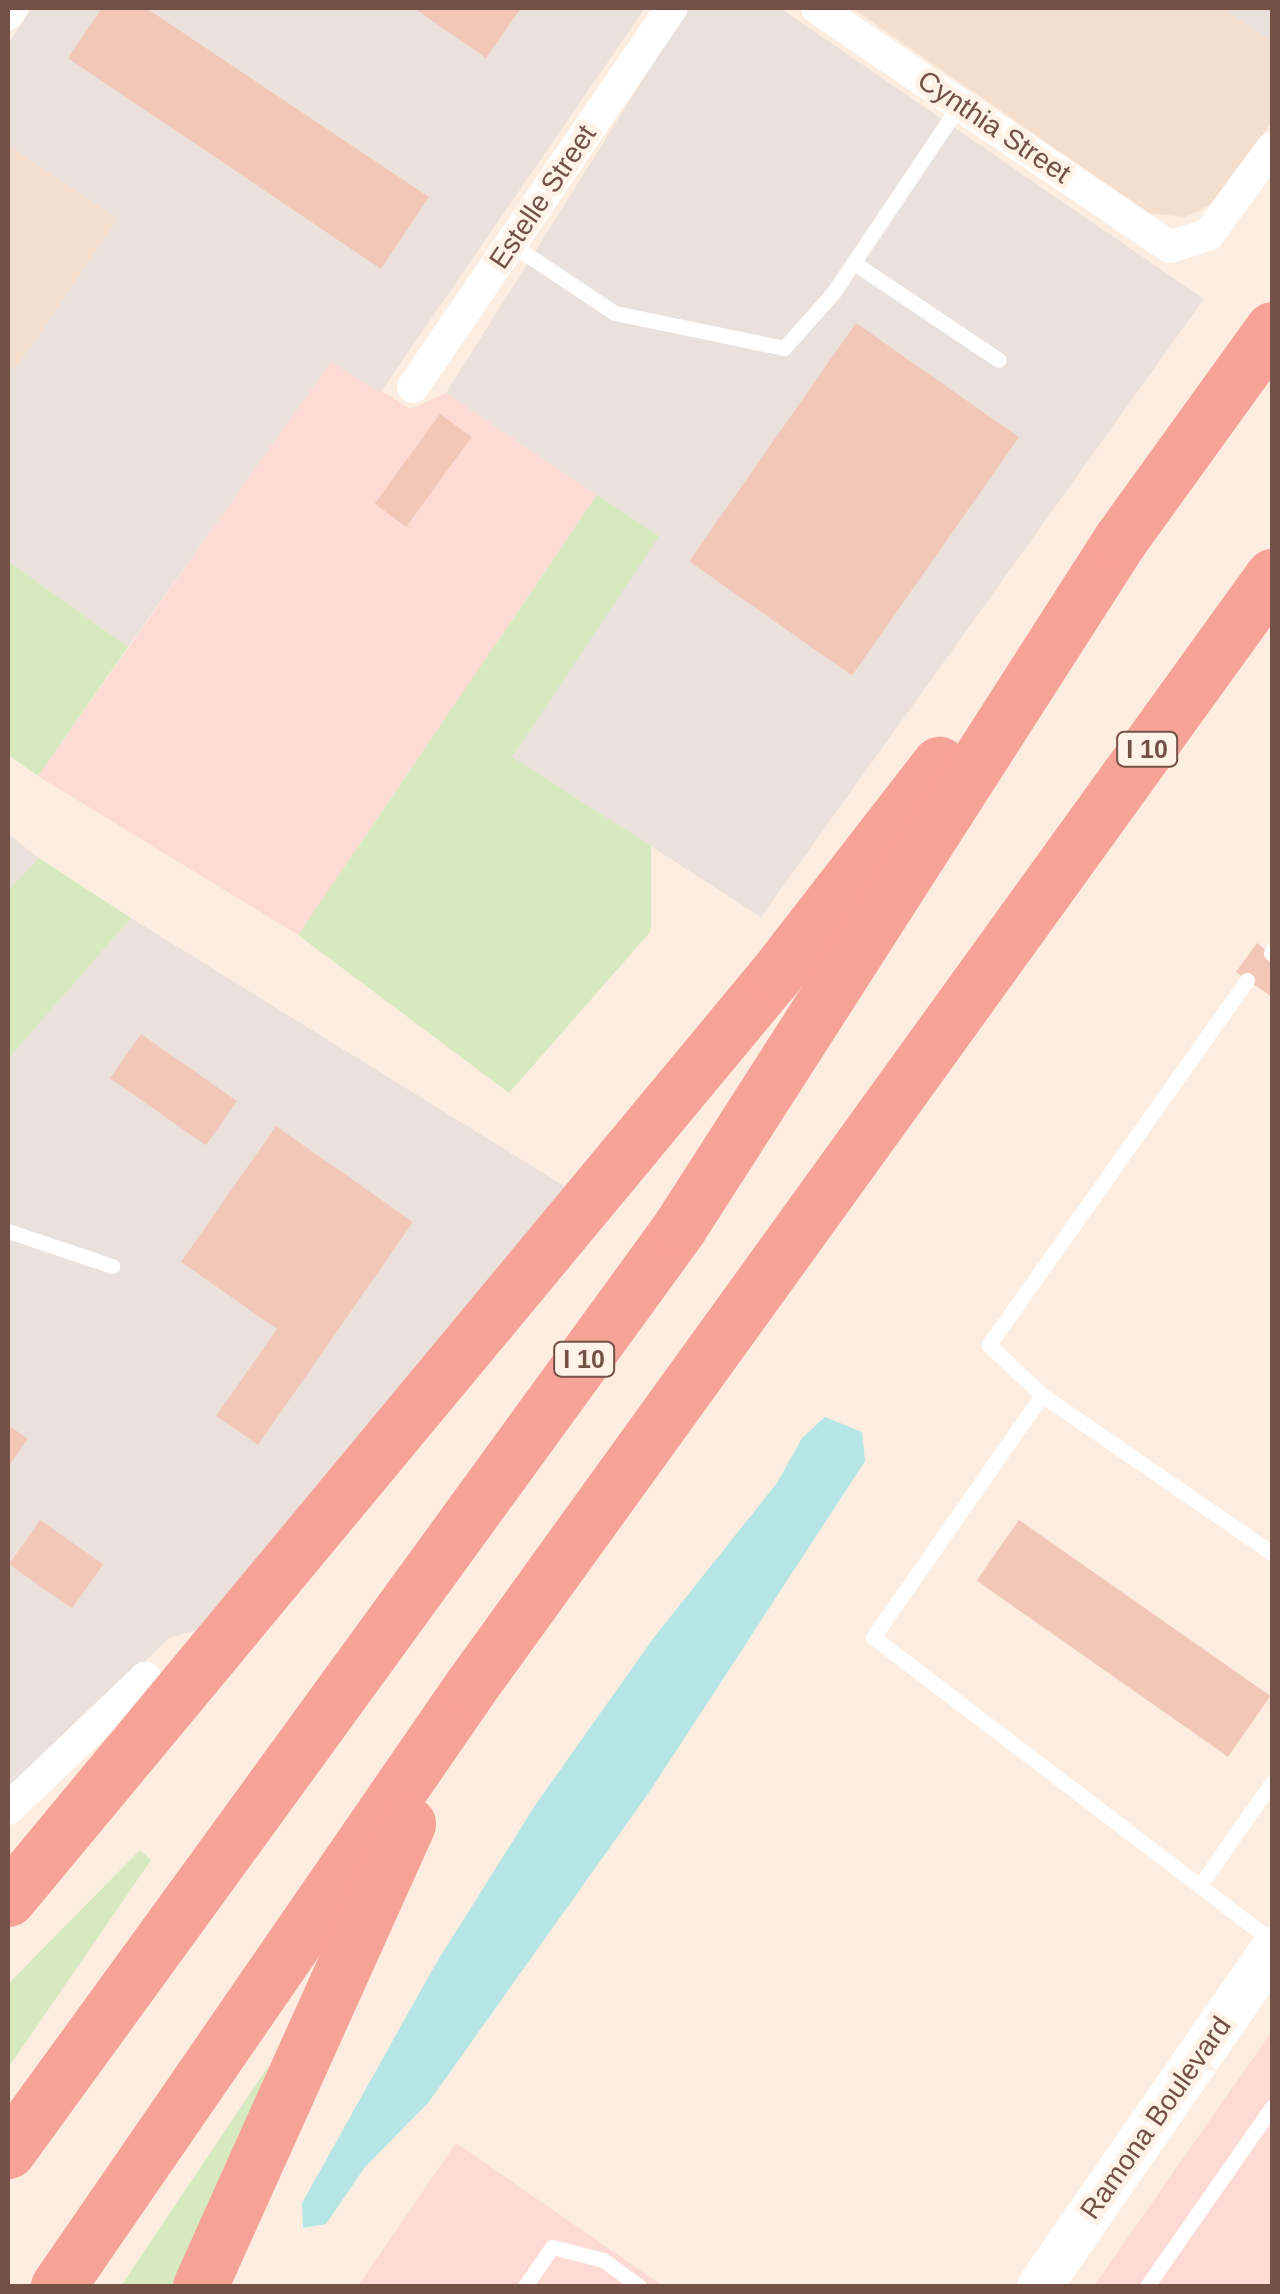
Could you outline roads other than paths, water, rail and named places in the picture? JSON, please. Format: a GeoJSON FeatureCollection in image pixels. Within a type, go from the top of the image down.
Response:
{"type":"FeatureCollection","features":[{"type":"Feature","properties":{"kind":"highway","name":"I 10"},"geometry":{"type":"LineString","coordinates":[[8,2151],[679,1228],[1120,540],[1272,329]]}},
{"type":"Feature","properties":{"kind":"highway"},"geometry":{"type":"LineString","coordinates":[[8,1899],[776,974],[1120,540]]}},
{"type":"Feature","properties":{"kind":"highway","name":"I 10"},"geometry":{"type":"LineString","coordinates":[[58,2286],[471,1686],[1272,576]]}},
{"type":"Feature","properties":{"kind":"highway"},"geometry":{"type":"LineString","coordinates":[[200,2286],[471,1686]]}},
{"type":"Feature","properties":{"kind":"street"},"geometry":{"type":"LineString","coordinates":[[8,14],[12,8]]}},
{"type":"Feature","properties":{"kind":"street","name":"Estelle Street"},"geometry":{"type":"LineString","coordinates":[[413,387],[672,8]]}},
{"type":"Feature","properties":{"kind":"street","name":"Cynthia Street"},"geometry":{"type":"LineString","coordinates":[[817,8],[1170,247],[1208,236],[1272,148]]}},
{"type":"Feature","properties":{"kind":"street"},"geometry":{"type":"LineString","coordinates":[[8,1809],[145,1678]]}},
{"type":"Feature","properties":{"kind":"street","name":"Ramona Boulevard"},"geometry":{"type":"LineString","coordinates":[[1039,2286],[1272,1949]]}},
{"type":"Feature","properties":{"kind":"lane"},"geometry":{"type":"LineString","coordinates":[[510,244],[615,313],[784,348],[854,263],[960,104]]}},
{"type":"Feature","properties":{"kind":"lane"},"geometry":{"type":"LineString","coordinates":[[854,263],[999,360]]}},
{"type":"Feature","properties":{"kind":"lane"},"geometry":{"type":"LineString","coordinates":[[1247,980],[989,1345],[1042,1395],[1272,1552]]}},
{"type":"Feature","properties":{"kind":"lane"},"geometry":{"type":"LineString","coordinates":[[8,1231],[112,1266]]}},
{"type":"Feature","properties":{"kind":"lane"},"geometry":{"type":"LineString","coordinates":[[1042,1395],[873,1637],[1272,1941]]}},
{"type":"Feature","properties":{"kind":"lane"},"geometry":{"type":"LineString","coordinates":[[1200,1885],[1272,1782]]}},
{"type":"Feature","properties":{"kind":"lane"},"geometry":{"type":"LineString","coordinates":[[1148,2286],[1272,2107]]}},
{"type":"Feature","properties":{"kind":"lane"},"geometry":{"type":"LineString","coordinates":[[525,2286],[552,2247],[603,2260],[639,2286]]}},
{"type":"Feature","properties":{"kind":"water"},"geometry":{"type":"Polygon","coordinates":[[[825,1417],[862,1432],[865,1461],[650,1791],[428,2103],[365,2167],[326,2224],[303,2228],[302,2203],[435,1965],[536,1804],[655,1636],[777,1483],[802,1438],[825,1417]]]}}]}
